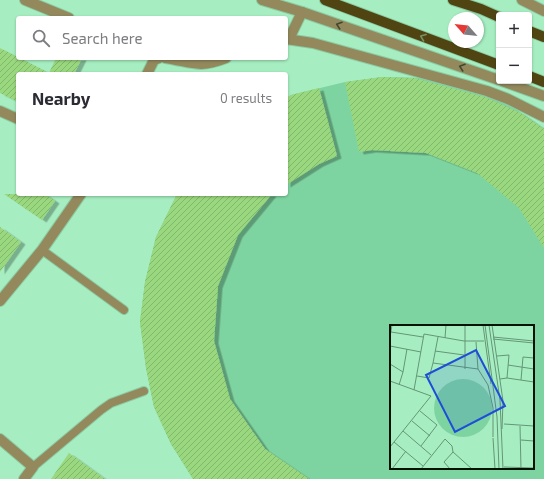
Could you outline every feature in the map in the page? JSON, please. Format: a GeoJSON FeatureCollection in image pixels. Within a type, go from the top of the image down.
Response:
{"type":"FeatureCollection","features":[{"type":"Feature","properties":{"kind":"main road"},"geometry":{"type":"LineString","coordinates":[[325,0],[496,64]]}},
{"type":"Feature","properties":{"kind":"main road"},"geometry":{"type":"LineString","coordinates":[[454,0],[496,16]]}},
{"type":"Feature","properties":{"kind":"main road"},"geometry":{"type":"LineString","coordinates":[[532,32],[544,37]]}},
{"type":"Feature","properties":{"kind":"main road"},"geometry":{"type":"LineString","coordinates":[[532,77],[544,82]]}},
{"type":"Feature","properties":{"kind":"street"},"geometry":{"type":"LineString","coordinates":[[25,0],[64,16]]}},
{"type":"Feature","properties":{"kind":"street"},"geometry":{"type":"LineString","coordinates":[[262,0],[302,12],[496,79]]}},
{"type":"Feature","properties":{"kind":"street"},"geometry":{"type":"LineString","coordinates":[[522,0],[544,11]]}},
{"type":"Feature","properties":{"kind":"street"},"geometry":{"type":"LineString","coordinates":[[302,12],[288,39],[313,43],[487,91],[508,99],[544,117]]}},
{"type":"Feature","properties":{"kind":"street"},"geometry":{"type":"LineString","coordinates":[[148,72],[154,60]]}},
{"type":"Feature","properties":{"kind":"street"},"geometry":{"type":"LineString","coordinates":[[175,60],[200,65],[220,60]]}},
{"type":"Feature","properties":{"kind":"street"},"geometry":{"type":"LineString","coordinates":[[510,84],[544,96]]}},
{"type":"Feature","properties":{"kind":"street"},"geometry":{"type":"LineString","coordinates":[[0,111],[16,118]]}},
{"type":"Feature","properties":{"kind":"street"},"geometry":{"type":"LineString","coordinates":[[0,301],[42,250],[80,196]]}},
{"type":"Feature","properties":{"kind":"street"},"geometry":{"type":"LineString","coordinates":[[0,439],[33,467],[24,479]]}},
{"type":"Feature","properties":{"kind":"lane"},"geometry":{"type":"LineString","coordinates":[[42,250],[124,310]]}},
{"type":"Feature","properties":{"kind":"lane"},"geometry":{"type":"LineString","coordinates":[[33,467],[111,403],[144,391]]}},
{"type":"Feature","properties":{"kind":"green space"},"geometry":{"type":"Polygon","coordinates":[[[382,77],[433,78],[477,91],[513,107],[544,129],[544,479],[193,479],[171,444],[154,407],[146,368],[140,322],[145,282],[156,237],[176,196],[288,196],[288,97],[345,82],[382,77]]]}},
{"type":"Feature","properties":{"kind":"building"},"geometry":{"type":"Polygon","coordinates":[[[0,48],[16,56],[16,60],[24,60],[47,72],[16,72],[16,101],[0,93],[0,48]]]}},
{"type":"Feature","properties":{"kind":"building"},"geometry":{"type":"Polygon","coordinates":[[[55,60],[81,60],[75,72],[49,72],[55,60]]]}},
{"type":"Feature","properties":{"kind":"building"},"geometry":{"type":"Polygon","coordinates":[[[382,77],[414,78],[485,97],[521,113],[544,129],[544,248],[519,208],[477,173],[426,153],[372,150],[359,152],[345,82],[382,77]]]}},
{"type":"Feature","properties":{"kind":"building"},"geometry":{"type":"Polygon","coordinates":[[[319,88],[337,156],[319,164],[288,184],[288,97],[319,88]]]}},
{"type":"Feature","properties":{"kind":"building"},"geometry":{"type":"Polygon","coordinates":[[[4,194],[16,194],[16,196],[48,196],[55,201],[42,220],[4,194]]]}},
{"type":"Feature","properties":{"kind":"building"},"geometry":{"type":"Polygon","coordinates":[[[176,196],[270,196],[238,235],[218,286],[214,341],[230,399],[265,449],[309,479],[193,479],[171,444],[154,407],[146,368],[140,322],[145,282],[156,237],[176,196]]]}},
{"type":"Feature","properties":{"kind":"building"},"geometry":{"type":"Polygon","coordinates":[[[0,227],[21,242],[0,272],[0,227]]]}},
{"type":"Feature","properties":{"kind":"building"},"geometry":{"type":"Polygon","coordinates":[[[69,453],[105,479],[51,479],[69,453]]]}}]}
